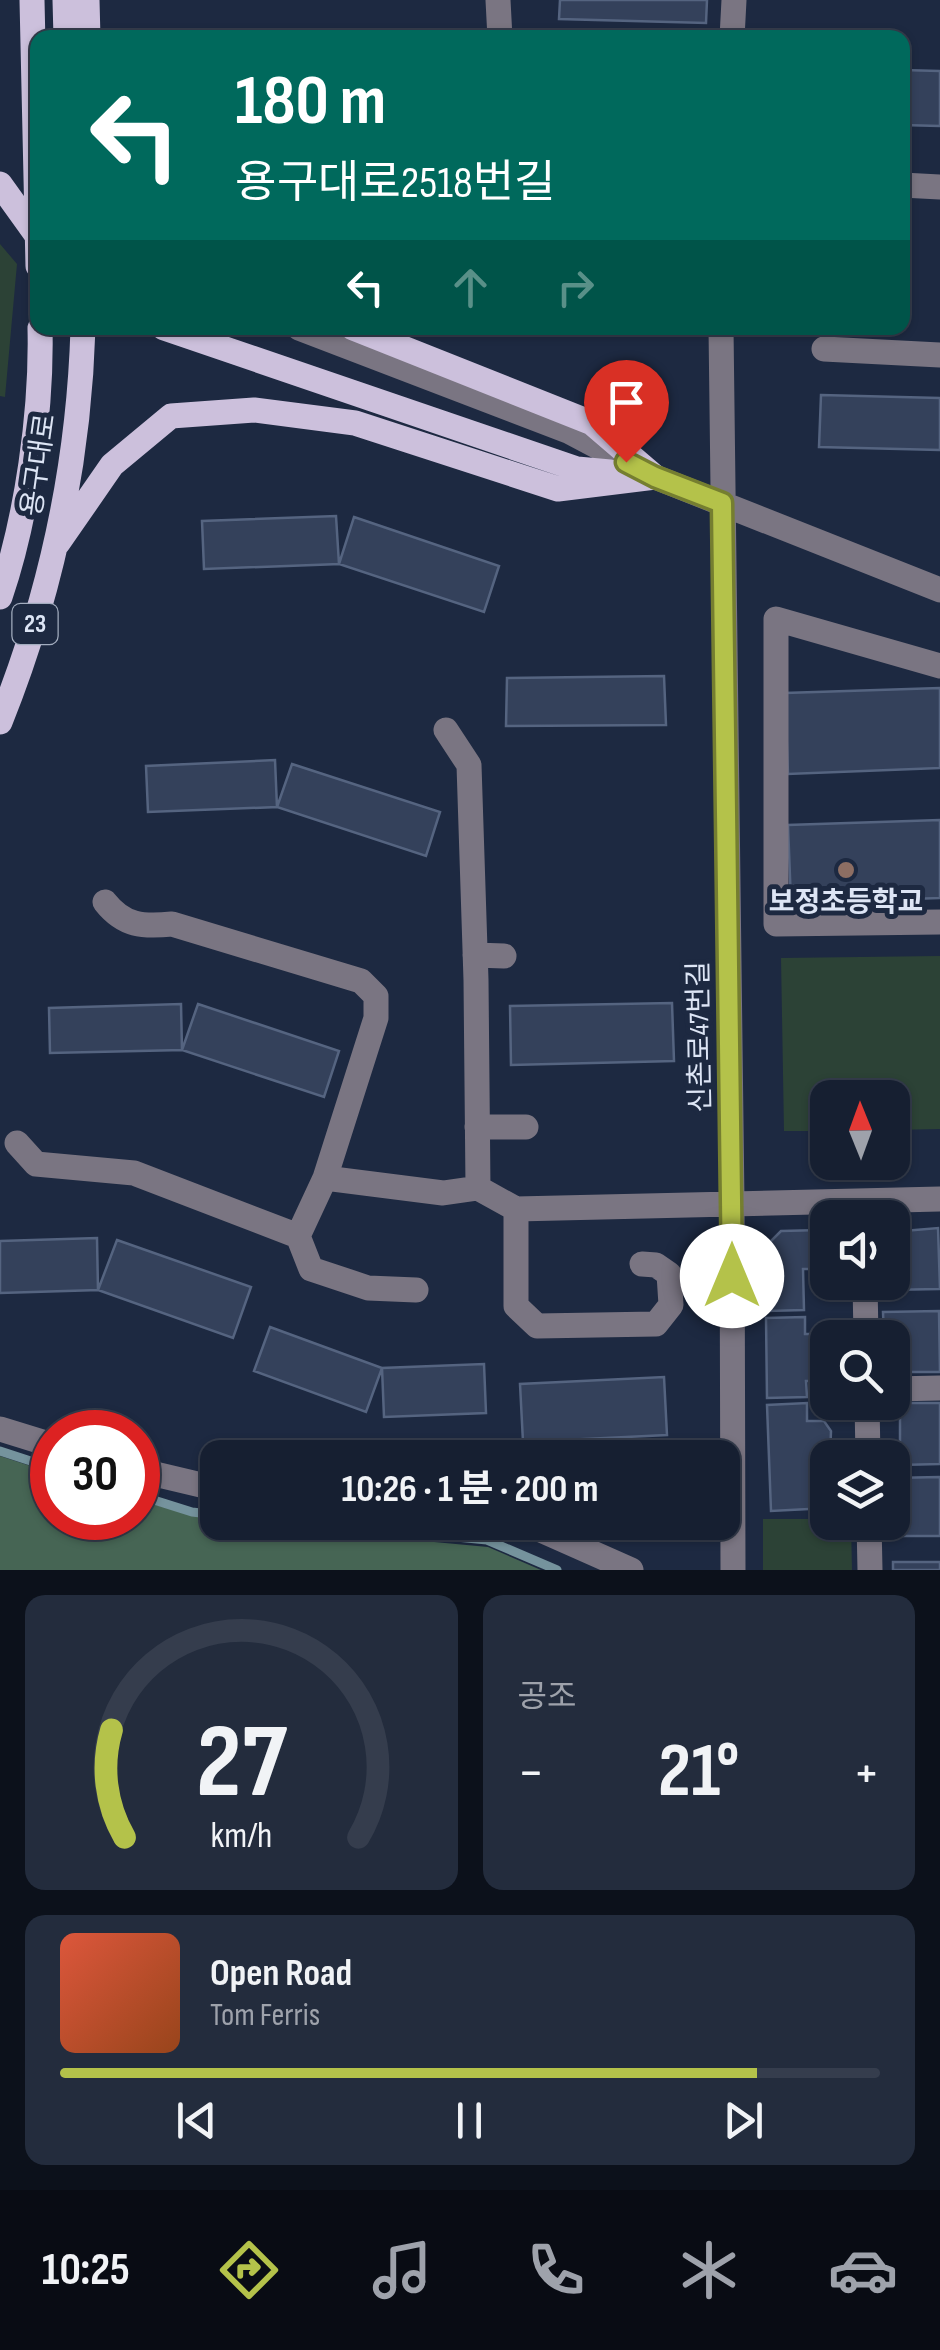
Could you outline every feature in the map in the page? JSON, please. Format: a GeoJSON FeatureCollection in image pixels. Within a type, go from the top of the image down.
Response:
{"type":"FeatureCollection","features":[{"type":"Feature","properties":{"kind":"main road"},"geometry":{"type":"LineString","coordinates":[[32,0],[33,30]]}},
{"type":"Feature","properties":{"kind":"main road"},"geometry":{"type":"LineString","coordinates":[[65,0],[80,30]]}},
{"type":"Feature","properties":{"kind":"main road"},"geometry":{"type":"LineString","coordinates":[[84,30],[87,0]]}},
{"type":"Feature","properties":{"kind":"main road"},"geometry":{"type":"LineString","coordinates":[[0,184],[30,226]]}},
{"type":"Feature","properties":{"kind":"main road","name":"용구대로"},"geometry":{"type":"LineString","coordinates":[[0,597],[24,502],[40,335]]}},
{"type":"Feature","properties":{"kind":"main road","name":"용구대로"},"geometry":{"type":"LineString","coordinates":[[0,722],[47,590],[58,543],[72,461],[82,335]]}},
{"type":"Feature","properties":{"kind":"main road"},"geometry":{"type":"LineString","coordinates":[[185,335],[578,469],[655,477]]}},
{"type":"Feature","properties":{"kind":"main road"},"geometry":{"type":"LineString","coordinates":[[371,335],[592,422],[655,477]]}},
{"type":"Feature","properties":{"kind":"main road"},"geometry":{"type":"LineString","coordinates":[[35,407],[46,394],[56,392],[65,406],[42,554],[47,590]]}},
{"type":"Feature","properties":{"kind":"main road"},"geometry":{"type":"LineString","coordinates":[[58,543],[112,465],[170,416],[254,410],[355,423],[558,489],[655,477]]}},
{"type":"Feature","properties":{"kind":"street"},"geometry":{"type":"LineString","coordinates":[[498,0],[500,30]]}},
{"type":"Feature","properties":{"kind":"street"},"geometry":{"type":"LineString","coordinates":[[732,30],[734,0]]}},
{"type":"Feature","properties":{"kind":"street"},"geometry":{"type":"LineString","coordinates":[[910,185],[940,187]]}},
{"type":"Feature","properties":{"kind":"street"},"geometry":{"type":"LineString","coordinates":[[316,335],[568,431],[655,477],[940,590]]}},
{"type":"Feature","properties":{"kind":"street","name":"신촌로47번길"},"geometry":{"type":"LineString","coordinates":[[721,335],[733,1570]]}},
{"type":"Feature","properties":{"kind":"street"},"geometry":{"type":"LineString","coordinates":[[824,349],[940,355]]}},
{"type":"Feature","properties":{"kind":"street"},"geometry":{"type":"LineString","coordinates":[[940,666],[776,619],[776,924],[940,922]]}},
{"type":"Feature","properties":{"kind":"street"},"geometry":{"type":"LineString","coordinates":[[446,730],[468,766],[478,1188]]}},
{"type":"Feature","properties":{"kind":"street"},"geometry":{"type":"LineString","coordinates":[[104,902],[116,917],[142,927],[172,924],[362,981],[376,996],[376,1018],[324,1178],[298,1236],[311,1269],[368,1288],[416,1290]]}},
{"type":"Feature","properties":{"kind":"street"},"geometry":{"type":"LineString","coordinates":[[475,955],[504,956]]}},
{"type":"Feature","properties":{"kind":"street"},"geometry":{"type":"LineString","coordinates":[[477,1127],[526,1126]]}},
{"type":"Feature","properties":{"kind":"street"},"geometry":{"type":"LineString","coordinates":[[17,1142],[36,1164],[134,1173],[298,1236]]}},
{"type":"Feature","properties":{"kind":"street"},"geometry":{"type":"LineString","coordinates":[[324,1178],[443,1193],[478,1188],[516,1208],[732,1202],[810,1206]]}},
{"type":"Feature","properties":{"kind":"street"},"geometry":{"type":"LineString","coordinates":[[910,1203],[940,1199]]}},
{"type":"Feature","properties":{"kind":"street"},"geometry":{"type":"LineString","coordinates":[[516,1208],[516,1306],[536,1326],[656,1324],[671,1305],[669,1274],[656,1265],[642,1264]]}},
{"type":"Feature","properties":{"kind":"street"},"geometry":{"type":"LineString","coordinates":[[910,1389],[940,1388]]}},
{"type":"Feature","properties":{"kind":"street"},"geometry":{"type":"LineString","coordinates":[[0,1429],[30,1438]]}},
{"type":"Feature","properties":{"kind":"street"},"geometry":{"type":"LineString","coordinates":[[160,1475],[200,1484]]}},
{"type":"Feature","properties":{"kind":"street"},"geometry":{"type":"LineString","coordinates":[[564,1540],[631,1570]]}},
{"type":"Feature","properties":{"kind":"street"},"geometry":{"type":"LineString","coordinates":[[869,1540],[870,1570]]}},
{"type":"Feature","properties":{"kind":"green space"},"geometry":{"type":"Polygon","coordinates":[[[0,244],[17,264],[5,397],[0,396],[0,244]]]}},
{"type":"Feature","properties":{"kind":"green space"},"geometry":{"type":"Polygon","coordinates":[[[940,956],[940,1129],[910,1130],[910,1080],[810,1080],[810,1131],[784,1131],[781,958],[940,956]]]}},
{"type":"Feature","properties":{"kind":"green space"},"geometry":{"type":"Polygon","coordinates":[[[0,1456],[30,1466],[30,1540],[160,1540],[160,1506],[200,1517],[200,1540],[412,1540],[488,1547],[541,1570],[0,1570],[0,1456]]]}},
{"type":"Feature","properties":{"kind":"green space"},"geometry":{"type":"Polygon","coordinates":[[[763,1519],[810,1519],[810,1540],[851,1540],[852,1570],[763,1570],[763,1519]]]}},
{"type":"Feature","properties":{"kind":"building"},"geometry":{"type":"Polygon","coordinates":[[[560,0],[707,0],[706,23],[559,19],[560,0]]]}},
{"type":"Feature","properties":{"kind":"building"},"geometry":{"type":"Polygon","coordinates":[[[910,70],[940,71],[940,126],[910,125],[910,70]]]}},
{"type":"Feature","properties":{"kind":"building"},"geometry":{"type":"Polygon","coordinates":[[[821,395],[940,398],[940,450],[819,447],[821,395]]]}},
{"type":"Feature","properties":{"kind":"building"},"geometry":{"type":"Polygon","coordinates":[[[336,516],[339,564],[204,569],[202,521],[336,516]]]}},
{"type":"Feature","properties":{"kind":"building"},"geometry":{"type":"Polygon","coordinates":[[[354,517],[499,566],[484,612],[339,564],[354,517]]]}},
{"type":"Feature","properties":{"kind":"building"},"geometry":{"type":"Polygon","coordinates":[[[664,676],[666,725],[506,726],[507,678],[664,676]]]}},
{"type":"Feature","properties":{"kind":"building"},"geometry":{"type":"Polygon","coordinates":[[[940,688],[940,768],[788,774],[785,693],[940,688]]]}},
{"type":"Feature","properties":{"kind":"building"},"geometry":{"type":"Polygon","coordinates":[[[275,760],[277,807],[148,812],[146,766],[275,760]]]}},
{"type":"Feature","properties":{"kind":"building"},"geometry":{"type":"Polygon","coordinates":[[[292,764],[440,812],[426,856],[277,807],[292,764]]]}},
{"type":"Feature","properties":{"kind":"building"},"geometry":{"type":"Polygon","coordinates":[[[940,820],[940,898],[791,903],[788,825],[940,820]]]}},
{"type":"Feature","properties":{"kind":"building"},"geometry":{"type":"Polygon","coordinates":[[[672,1003],[674,1061],[511,1065],[510,1006],[672,1003]]]}},
{"type":"Feature","properties":{"kind":"building"},"geometry":{"type":"Polygon","coordinates":[[[181,1004],[182,1050],[50,1053],[49,1008],[181,1004]]]}},
{"type":"Feature","properties":{"kind":"building"},"geometry":{"type":"Polygon","coordinates":[[[198,1004],[339,1051],[324,1097],[182,1050],[198,1004]]]}},
{"type":"Feature","properties":{"kind":"building"},"geometry":{"type":"Polygon","coordinates":[[[938,1228],[940,1289],[910,1290],[910,1230],[938,1228]]]}},
{"type":"Feature","properties":{"kind":"building"},"geometry":{"type":"Polygon","coordinates":[[[810,1230],[810,1269],[803,1269],[804,1310],[767,1311],[765,1247],[781,1231],[810,1230]]]}},
{"type":"Feature","properties":{"kind":"building"},"geometry":{"type":"Polygon","coordinates":[[[97,1238],[98,1290],[0,1293],[0,1241],[97,1238]]]}},
{"type":"Feature","properties":{"kind":"building"},"geometry":{"type":"Polygon","coordinates":[[[117,1240],[251,1287],[233,1338],[98,1290],[117,1240]]]}},
{"type":"Feature","properties":{"kind":"building"},"geometry":{"type":"Polygon","coordinates":[[[939,1311],[940,1372],[910,1372],[910,1320],[883,1320],[883,1312],[939,1311]]]}},
{"type":"Feature","properties":{"kind":"building"},"geometry":{"type":"Polygon","coordinates":[[[805,1317],[805,1334],[810,1334],[807,1397],[767,1398],[766,1318],[805,1317]]]}},
{"type":"Feature","properties":{"kind":"building"},"geometry":{"type":"Polygon","coordinates":[[[270,1327],[382,1368],[366,1412],[254,1371],[270,1327]]]}},
{"type":"Feature","properties":{"kind":"building"},"geometry":{"type":"Polygon","coordinates":[[[484,1364],[486,1413],[384,1417],[382,1368],[484,1364]]]}},
{"type":"Feature","properties":{"kind":"building"},"geometry":{"type":"Polygon","coordinates":[[[664,1377],[667,1435],[523,1440],[520,1384],[664,1377]]]}},
{"type":"Feature","properties":{"kind":"building"},"geometry":{"type":"Polygon","coordinates":[[[807,1403],[807,1421],[824,1421],[831,1431],[831,1440],[810,1440],[810,1509],[771,1511],[767,1405],[807,1403]]]}},
{"type":"Feature","properties":{"kind":"building"},"geometry":{"type":"Polygon","coordinates":[[[910,1403],[940,1403],[940,1464],[910,1465],[910,1440],[900,1440],[900,1420],[910,1420],[910,1403]]]}},
{"type":"Feature","properties":{"kind":"building"},"geometry":{"type":"Polygon","coordinates":[[[940,1477],[940,1536],[910,1536],[910,1478],[940,1477]]]}},
{"type":"Feature","properties":{"kind":"building"},"geometry":{"type":"Polygon","coordinates":[[[893,1562],[940,1562],[940,1570],[893,1570],[893,1562]]]}},
{"type":"Feature","properties":{"kind":"waterway"},"geometry":{"type":"LineString","coordinates":[[0,1451],[30,1461]]}},
{"type":"Feature","properties":{"kind":"waterway"},"geometry":{"type":"LineString","coordinates":[[160,1502],[200,1513]]}},
{"type":"Feature","properties":{"kind":"waterway"},"geometry":{"type":"LineString","coordinates":[[487,1540],[557,1570]]}},
{"type":"Feature","properties":{"kind":"place","name":"보정초등학교"},"geometry":{"type":"Point","coordinates":[846,870]}},
{"type":"Feature","properties":{"kind":"route"},"geometry":{"type":"LineString","coordinates":[[626,462],[722,503],[732,1276]]}}]}
